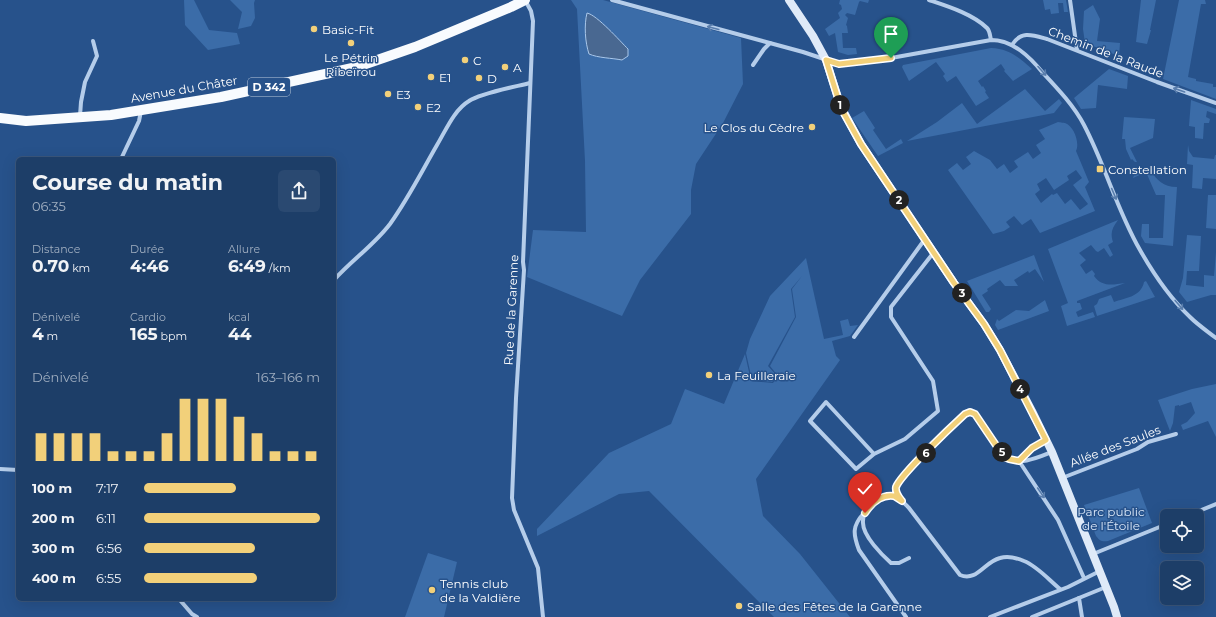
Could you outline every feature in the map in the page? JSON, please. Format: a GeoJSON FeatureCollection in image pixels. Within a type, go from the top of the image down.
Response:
{"type":"FeatureCollection","features":[{"type":"Feature","properties":{"kind":"main road","name":"Avenue du Châter"},"geometry":{"type":"LineString","coordinates":[[0,118],[26,121],[111,116],[221,97],[357,67],[415,47],[525,0]]}},
{"type":"Feature","properties":{"kind":"main road"},"geometry":{"type":"LineString","coordinates":[[789,0],[813,36],[826,60],[841,108],[873,163],[1000,350],[1052,452],[1117,617]]}},
{"type":"Feature","properties":{"kind":"street","name":"Rue de la Garenne"},"geometry":{"type":"LineString","coordinates":[[525,0],[533,21],[523,261],[524,270],[517,386],[513,504],[538,568],[543,617]]}},
{"type":"Feature","properties":{"kind":"street"},"geometry":{"type":"LineString","coordinates":[[612,0],[803,52],[839,64],[891,58],[991,40],[999,40],[1012,45],[1024,53],[1040,69],[1061,93],[1083,124],[1139,249],[1158,279],[1181,308],[1195,322],[1216,338]]}},
{"type":"Feature","properties":{"kind":"street"},"geometry":{"type":"LineString","coordinates":[[929,0],[970,16],[987,28],[991,40]]}},
{"type":"Feature","properties":{"kind":"street"},"geometry":{"type":"LineString","coordinates":[[1070,0],[1077,50]]}},
{"type":"Feature","properties":{"kind":"street","name":"Chemin de la Raude"},"geometry":{"type":"LineString","coordinates":[[1012,45],[1020,36],[1031,35],[1048,39],[1157,82],[1216,103]]}},
{"type":"Feature","properties":{"kind":"street"},"geometry":{"type":"LineString","coordinates":[[80,118],[81,102],[85,82],[97,56],[93,41]]}},
{"type":"Feature","properties":{"kind":"street"},"geometry":{"type":"LineString","coordinates":[[753,65],[770,43]]}},
{"type":"Feature","properties":{"kind":"street"},"geometry":{"type":"LineString","coordinates":[[336,278],[372,244],[391,222],[460,107],[469,100],[478,96],[530,83]]}},
{"type":"Feature","properties":{"kind":"street"},"geometry":{"type":"LineString","coordinates":[[122,157],[139,121],[142,110]]}},
{"type":"Feature","properties":{"kind":"street"},"geometry":{"type":"LineString","coordinates":[[854,337],[925,238]]}},
{"type":"Feature","properties":{"kind":"street"},"geometry":{"type":"LineString","coordinates":[[874,454],[826,402],[810,421],[856,469],[874,454],[905,439],[938,411],[933,381],[892,317],[891,307],[934,252]]}},
{"type":"Feature","properties":{"kind":"street"},"geometry":{"type":"LineString","coordinates":[[1052,452],[1033,460],[1019,461],[1004,457],[980,420],[975,414],[970,412],[965,414],[907,472],[896,488],[897,494],[902,501],[960,575],[965,577],[975,575],[999,558],[1011,557],[1025,561],[1036,568],[1060,589]]}},
{"type":"Feature","properties":{"kind":"street","name":"Allée des Saules"},"geometry":{"type":"LineString","coordinates":[[1062,478],[1137,449],[1148,442],[1176,434]]}},
{"type":"Feature","properties":{"kind":"street"},"geometry":{"type":"LineString","coordinates":[[1019,461],[1032,448],[1046,440]]}},
{"type":"Feature","properties":{"kind":"street"},"geometry":{"type":"LineString","coordinates":[[1019,461],[1058,520],[1084,578]]}},
{"type":"Feature","properties":{"kind":"street"},"geometry":{"type":"LineString","coordinates":[[0,469],[16,470]]}},
{"type":"Feature","properties":{"kind":"street"},"geometry":{"type":"LineString","coordinates":[[902,501],[894,496],[883,497],[872,503],[857,521],[854,538],[859,550],[906,617]]}},
{"type":"Feature","properties":{"kind":"street"},"geometry":{"type":"LineString","coordinates":[[1204,509],[1216,504]]}},
{"type":"Feature","properties":{"kind":"street"},"geometry":{"type":"LineString","coordinates":[[865,513],[863,524],[865,529],[873,544],[884,556],[891,563],[899,564],[909,558]]}},
{"type":"Feature","properties":{"kind":"street"},"geometry":{"type":"LineString","coordinates":[[1093,554],[1160,527]]}},
{"type":"Feature","properties":{"kind":"street"},"geometry":{"type":"LineString","coordinates":[[990,617],[1100,571]]}},
{"type":"Feature","properties":{"kind":"street"},"geometry":{"type":"LineString","coordinates":[[1032,617],[1106,587]]}},
{"type":"Feature","properties":{"kind":"street"},"geometry":{"type":"LineString","coordinates":[[1079,598],[1082,617]]}},
{"type":"Feature","properties":{"kind":"street"},"geometry":{"type":"LineString","coordinates":[[181,601],[192,614],[197,617]]}},
{"type":"Feature","properties":{"kind":"green space"},"geometry":{"type":"Polygon","coordinates":[[[184,0],[194,0],[209,30],[237,33],[240,44],[208,50],[185,25],[184,0]]]}},
{"type":"Feature","properties":{"kind":"green space"},"geometry":{"type":"Polygon","coordinates":[[[230,0],[255,0],[255,18],[251,26],[238,29],[242,12],[230,0]]]}},
{"type":"Feature","properties":{"kind":"green space"},"geometry":{"type":"Polygon","coordinates":[[[571,0],[603,0],[741,38],[743,84],[723,123],[696,164],[691,190],[691,214],[640,280],[622,316],[527,277],[533,230],[586,232],[585,161],[577,9],[571,0]]]}},
{"type":"Feature","properties":{"kind":"green space"},"geometry":{"type":"Polygon","coordinates":[[[840,0],[869,0],[868,3],[859,2],[855,15],[847,13],[845,15],[848,18],[846,25],[848,33],[842,33],[843,48],[856,48],[857,54],[848,55],[838,52],[835,33],[829,36],[825,29],[840,18],[838,13],[842,9],[841,5],[839,4],[840,0]]]}},
{"type":"Feature","properties":{"kind":"green space"},"geometry":{"type":"Polygon","coordinates":[[[1043,0],[1066,0],[1068,12],[1064,12],[1063,3],[1058,3],[1059,13],[1051,14],[1050,9],[1045,10],[1043,0]]]}},
{"type":"Feature","properties":{"kind":"green space"},"geometry":{"type":"Polygon","coordinates":[[[1141,0],[1156,0],[1147,44],[1136,42],[1141,0]]]}},
{"type":"Feature","properties":{"kind":"green space"},"geometry":{"type":"Polygon","coordinates":[[[1179,0],[1205,0],[1206,4],[1201,4],[1188,77],[1196,79],[1196,81],[1213,84],[1213,87],[1216,87],[1216,99],[1163,79],[1179,0]]]}},
{"type":"Feature","properties":{"kind":"green space"},"geometry":{"type":"Polygon","coordinates":[[[1093,5],[1100,19],[1097,41],[1120,43],[1119,56],[1085,43],[1083,29],[1084,11],[1093,5]]]}},
{"type":"Feature","properties":{"kind":"green space"},"geometry":{"type":"Polygon","coordinates":[[[991,48],[1009,52],[1018,57],[1032,69],[1013,81],[1004,71],[1005,70],[1001,64],[978,81],[982,87],[983,86],[989,98],[976,106],[956,76],[947,82],[943,76],[945,74],[936,62],[909,81],[902,67],[903,65],[991,48]]]}},
{"type":"Feature","properties":{"kind":"green space"},"geometry":{"type":"Polygon","coordinates":[[[1109,69],[1128,76],[1127,89],[1098,85],[1096,108],[1081,109],[1074,98],[1109,69]]]}},
{"type":"Feature","properties":{"kind":"green space"},"geometry":{"type":"Polygon","coordinates":[[[1025,89],[1045,111],[1059,99],[1062,103],[1054,113],[907,141],[937,122],[962,103],[977,124],[1025,89]]]}},
{"type":"Feature","properties":{"kind":"green space"},"geometry":{"type":"Polygon","coordinates":[[[1191,100],[1216,109],[1216,114],[1207,111],[1206,117],[1210,119],[1209,123],[1204,123],[1203,139],[1195,138],[1195,127],[1189,126],[1191,100]]]}},
{"type":"Feature","properties":{"kind":"green space"},"geometry":{"type":"Polygon","coordinates":[[[864,111],[875,128],[873,130],[886,149],[901,139],[903,143],[878,156],[852,118],[864,111]]]}},
{"type":"Feature","properties":{"kind":"green space"},"geometry":{"type":"Polygon","coordinates":[[[1124,117],[1155,119],[1153,138],[1130,148],[1137,162],[1132,159],[1131,160],[1126,149],[1125,139],[1122,139],[1124,117]]]}},
{"type":"Feature","properties":{"kind":"green space"},"geometry":{"type":"Polygon","coordinates":[[[1058,122],[1065,123],[1071,128],[1077,139],[1076,151],[1089,182],[1085,187],[1095,211],[1040,233],[1031,219],[1022,225],[1014,216],[1006,222],[1010,227],[1004,231],[993,234],[948,170],[957,163],[963,170],[971,164],[966,157],[974,151],[990,160],[997,169],[1004,164],[1010,173],[1018,167],[1014,161],[1028,152],[1033,159],[1041,153],[1036,145],[1045,139],[1039,130],[1058,122]],[[1076,170],[1067,176],[1069,180],[1054,190],[1046,178],[1037,184],[1040,190],[1035,194],[1041,203],[1052,194],[1057,193],[1065,204],[1071,199],[1080,210],[1088,204],[1073,185],[1082,178],[1076,170]]]}},
{"type":"Feature","properties":{"kind":"green space"},"geometry":{"type":"Polygon","coordinates":[[[1188,145],[1189,151],[1193,157],[1214,159],[1216,155],[1216,179],[1203,178],[1202,189],[1192,188],[1193,165],[1187,164],[1188,145]]]}},
{"type":"Feature","properties":{"kind":"green space"},"geometry":{"type":"Polygon","coordinates":[[[1144,169],[1150,170],[1158,180],[1164,184],[1177,187],[1173,246],[1145,243],[1141,236],[1142,224],[1149,224],[1149,238],[1163,238],[1165,195],[1156,195],[1146,172],[1133,178],[1135,173],[1144,169]]]}},
{"type":"Feature","properties":{"kind":"green space"},"geometry":{"type":"Polygon","coordinates":[[[1208,195],[1216,195],[1216,229],[1206,228],[1208,195]]]}},
{"type":"Feature","properties":{"kind":"green space"},"geometry":{"type":"Polygon","coordinates":[[[1118,220],[1112,231],[1113,242],[1108,245],[1113,255],[1110,257],[1104,248],[1098,252],[1091,245],[1079,253],[1086,260],[1080,265],[1086,274],[1092,270],[1097,280],[1104,284],[1112,285],[1125,283],[1077,301],[1077,303],[1080,303],[1082,309],[1076,312],[1078,317],[1093,312],[1095,317],[1067,326],[1061,306],[1068,303],[1048,249],[1118,220]]]}},
{"type":"Feature","properties":{"kind":"green space"},"geometry":{"type":"Polygon","coordinates":[[[1187,235],[1201,236],[1199,271],[1187,271],[1186,285],[1204,287],[1204,275],[1214,276],[1216,252],[1216,295],[1187,302],[1179,292],[1183,278],[1187,235]]]}},
{"type":"Feature","properties":{"kind":"green space"},"geometry":{"type":"Polygon","coordinates":[[[1034,255],[1044,282],[1035,269],[1029,273],[1028,271],[1014,280],[1018,286],[1005,286],[1000,280],[987,289],[988,291],[982,295],[991,309],[989,312],[986,312],[967,281],[1034,255]]]}},
{"type":"Feature","properties":{"kind":"green space"},"geometry":{"type":"Polygon","coordinates":[[[806,258],[824,339],[843,335],[840,321],[848,319],[850,326],[858,325],[850,336],[832,341],[836,356],[840,360],[756,479],[763,516],[800,554],[850,617],[774,617],[649,491],[619,494],[537,536],[537,529],[609,453],[671,424],[685,389],[724,404],[745,354],[751,381],[773,383],[778,376],[770,366],[796,317],[792,289],[802,276],[791,289],[795,317],[768,366],[777,376],[772,382],[752,380],[746,353],[750,339],[770,296],[806,258]]]}},
{"type":"Feature","properties":{"kind":"green space"},"geometry":{"type":"Polygon","coordinates":[[[1146,281],[1155,297],[1097,316],[1094,306],[1097,304],[1099,299],[1111,295],[1114,302],[1128,298],[1140,291],[1144,282],[1146,281]]]}},
{"type":"Feature","properties":{"kind":"green space"},"geometry":{"type":"Polygon","coordinates":[[[1045,300],[1049,311],[998,330],[995,325],[997,319],[999,321],[1016,310],[1029,311],[1045,300]]]}},
{"type":"Feature","properties":{"kind":"green space"},"geometry":{"type":"Polygon","coordinates":[[[1216,384],[1216,437],[1208,421],[1183,430],[1181,425],[1187,422],[1195,413],[1191,402],[1175,406],[1173,423],[1170,431],[1158,400],[1192,389],[1216,384]]]}},
{"type":"Feature","properties":{"kind":"green space","name":"Parc public de l'Étoile"},"geometry":{"type":"Polygon","coordinates":[[[1139,488],[1152,523],[1108,541],[1100,540],[1096,536],[1084,505],[1139,488]]]}},
{"type":"Feature","properties":{"kind":"green space","name":"Tennis club de la Valdière"},"geometry":{"type":"Polygon","coordinates":[[[428,553],[457,562],[444,617],[405,617],[428,553]]]}},
{"type":"Feature","properties":{"kind":"shaded area"},"geometry":{"type":"Polygon","coordinates":[[[587,13],[602,23],[628,49],[628,56],[622,60],[589,54],[585,34],[587,13]]]}},
{"type":"Feature","properties":{"kind":"place","name":"Basic-Fit"},"geometry":{"type":"Point","coordinates":[314,29]}},
{"type":"Feature","properties":{"kind":"place","name":"Le Pétrin Ribeïrou"},"geometry":{"type":"Point","coordinates":[351,43]}},
{"type":"Feature","properties":{"kind":"place","name":"C"},"geometry":{"type":"Point","coordinates":[465,60]}},
{"type":"Feature","properties":{"kind":"place","name":"A"},"geometry":{"type":"Point","coordinates":[505,67]}},
{"type":"Feature","properties":{"kind":"place","name":"E1"},"geometry":{"type":"Point","coordinates":[431,77]}},
{"type":"Feature","properties":{"kind":"place","name":"D"},"geometry":{"type":"Point","coordinates":[479,78]}},
{"type":"Feature","properties":{"kind":"place","name":"E3"},"geometry":{"type":"Point","coordinates":[388,94]}},
{"type":"Feature","properties":{"kind":"place","name":"E2"},"geometry":{"type":"Point","coordinates":[418,107]}},
{"type":"Feature","properties":{"kind":"place","name":"Le Clos du Cèdre"},"geometry":{"type":"Point","coordinates":[812,127]}},
{"type":"Feature","properties":{"kind":"place","name":"Constellation"},"geometry":{"type":"Point","coordinates":[1100,169]}},
{"type":"Feature","properties":{"kind":"place","name":"La Feuilleraie"},"geometry":{"type":"Point","coordinates":[709,375]}},
{"type":"Feature","properties":{"kind":"place","name":"Tennis club de la Valdière"},"geometry":{"type":"Point","coordinates":[432,590]}},
{"type":"Feature","properties":{"kind":"place","name":"Salle des Fêtes de la Garenne"},"geometry":{"type":"Point","coordinates":[739,606]}},
{"type":"Feature","properties":{"kind":"route"},"geometry":{"type":"LineString","coordinates":[[865,513],[872,503],[883,497],[894,496],[902,501],[897,494],[896,488],[907,472],[965,414],[970,412],[975,414],[1004,457],[1009,459],[1019,461],[1032,448],[1046,440],[1000,350],[984,324],[954,283],[873,163],[841,108],[826,60],[839,64],[891,58]]}}]}
